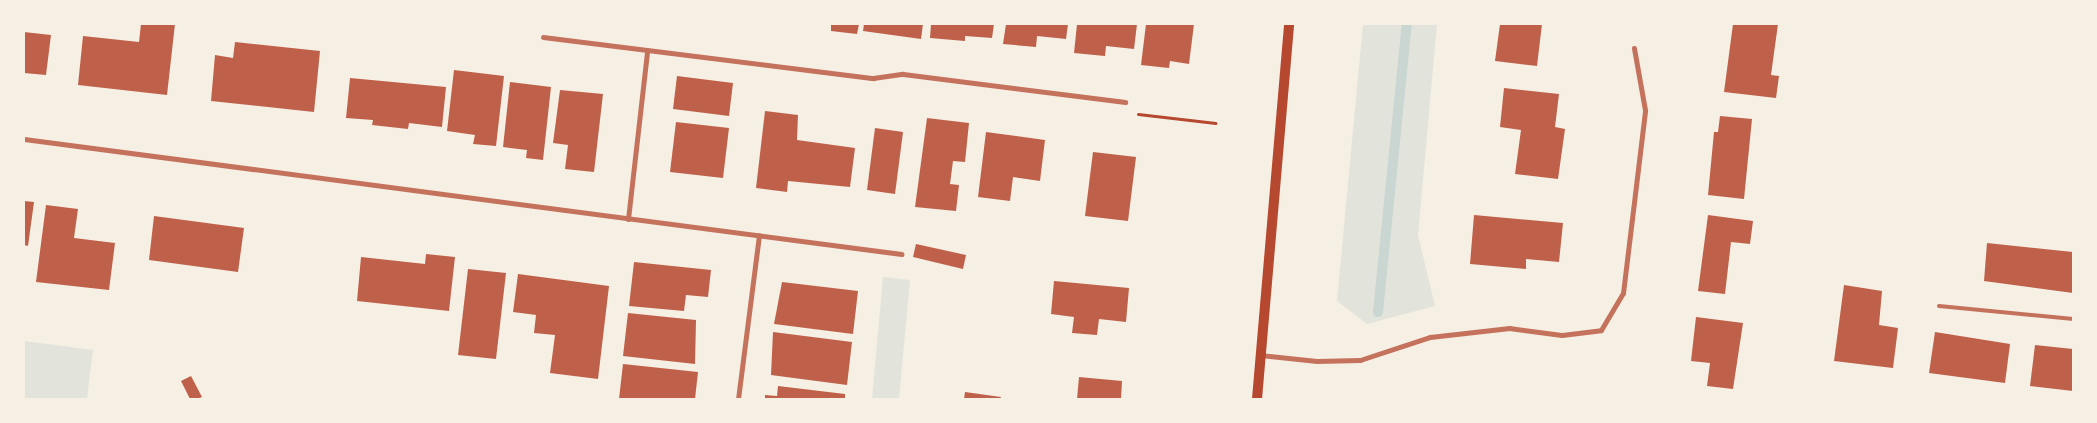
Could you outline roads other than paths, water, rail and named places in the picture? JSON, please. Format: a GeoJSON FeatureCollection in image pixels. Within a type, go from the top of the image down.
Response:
{"type":"FeatureCollection","features":[{"type":"Feature","properties":{"kind":"main road"},"geometry":{"type":"LineString","coordinates":[[1257,399],[1289,24]]}},
{"type":"Feature","properties":{"kind":"street"},"geometry":{"type":"LineString","coordinates":[[543,38],[873,78],[903,74],[1124,102]]}},
{"type":"Feature","properties":{"kind":"street"},"geometry":{"type":"LineString","coordinates":[[1260,355],[1317,361],[1360,360],[1430,337],[1509,328],[1562,335],[1601,330],[1623,293],[1645,110],[1634,48]]}},
{"type":"Feature","properties":{"kind":"street"},"geometry":{"type":"LineString","coordinates":[[628,219],[647,52]]}},
{"type":"Feature","properties":{"kind":"street"},"geometry":{"type":"LineString","coordinates":[[24,139],[901,254]]}},
{"type":"Feature","properties":{"kind":"street"},"geometry":{"type":"LineString","coordinates":[[738,399],[759,235]]}},
{"type":"Feature","properties":{"kind":"lane"},"geometry":{"type":"LineString","coordinates":[[1938,306],[2073,319]]}},
{"type":"Feature","properties":{"kind":"waterway"},"geometry":{"type":"LineString","coordinates":[[1378,312],[1407,24]]}}]}
